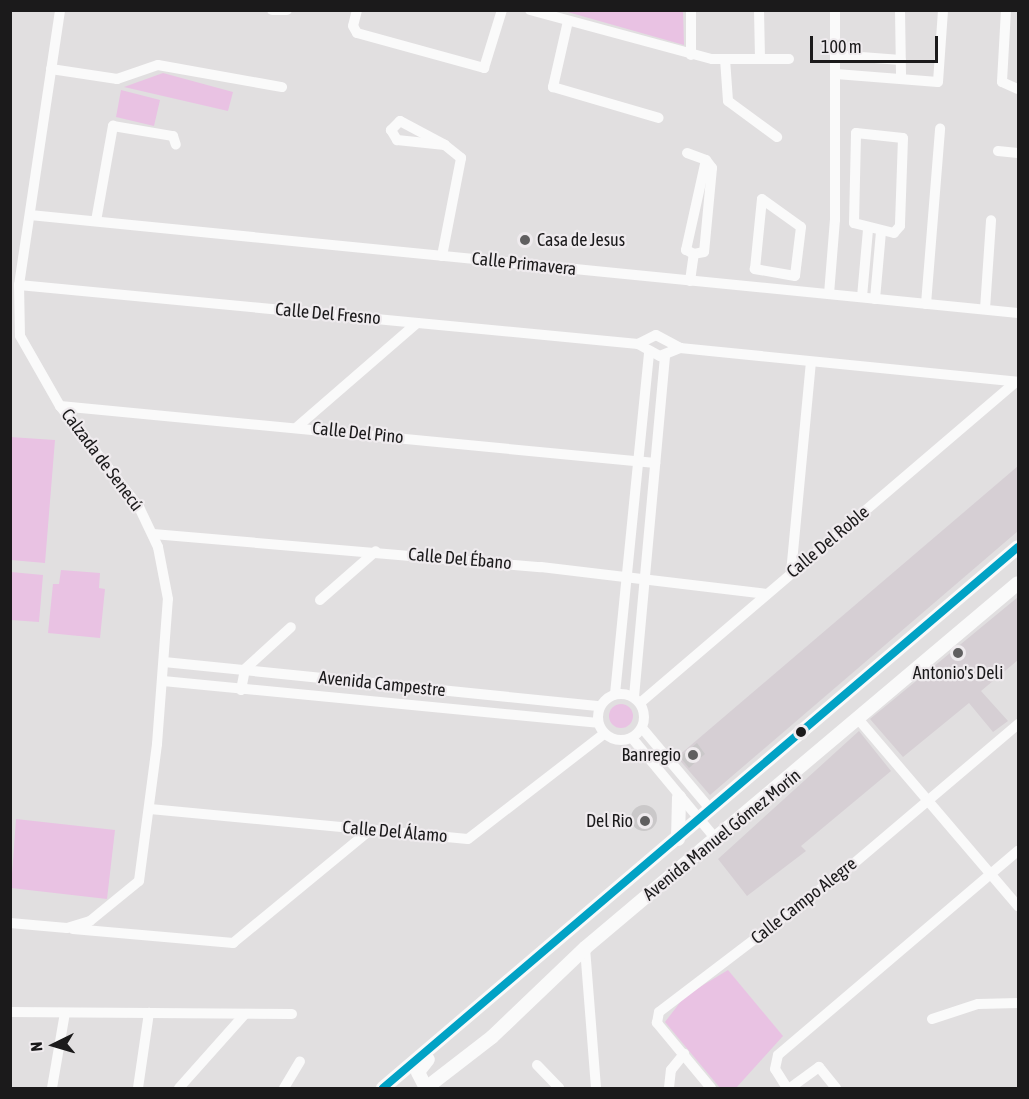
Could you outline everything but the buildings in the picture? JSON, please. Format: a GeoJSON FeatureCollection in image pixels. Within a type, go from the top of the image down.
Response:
{"type":"FeatureCollection","features":[{"type":"Feature","properties":{"kind":"main road","name":"Avenida Manuel Gómez Morín"},"geometry":{"type":"LineString","coordinates":[[391,1087],[441,1041],[1018,548]]}},
{"type":"Feature","properties":{"kind":"main road","name":"Avenida Manuel Gómez Morín"},"geometry":{"type":"LineString","coordinates":[[426,1089],[492,1037],[585,948],[859,720],[1018,583]]}},
{"type":"Feature","properties":{"kind":"main road"},"geometry":{"type":"LineString","coordinates":[[678,838],[679,797]]}},
{"type":"Feature","properties":{"kind":"main road"},"geometry":{"type":"LineString","coordinates":[[426,1089],[418,1072],[441,1041]]}},
{"type":"Feature","properties":{"kind":"street","name":"Calzada de Senecú"},"geometry":{"type":"LineString","coordinates":[[10,923],[67,928],[106,913],[139,881],[150,809],[163,681],[168,599],[153,534],[111,468],[60,406],[15,339],[19,285],[60,10]]}},
{"type":"Feature","properties":{"kind":"street"},"geometry":{"type":"LineString","coordinates":[[272,10],[287,10]]}},
{"type":"Feature","properties":{"kind":"street"},"geometry":{"type":"LineString","coordinates":[[357,10],[353,27],[357,33],[484,68],[502,10]]}},
{"type":"Feature","properties":{"kind":"street"},"geometry":{"type":"LineString","coordinates":[[530,10],[692,55],[725,59],[789,59]]}},
{"type":"Feature","properties":{"kind":"street"},"geometry":{"type":"LineString","coordinates":[[691,10],[692,55]]}},
{"type":"Feature","properties":{"kind":"street"},"geometry":{"type":"LineString","coordinates":[[759,10],[760,59]]}},
{"type":"Feature","properties":{"kind":"street"},"geometry":{"type":"LineString","coordinates":[[829,294],[835,220],[835,10]]}},
{"type":"Feature","properties":{"kind":"street"},"geometry":{"type":"LineString","coordinates":[[900,10],[901,77]]}},
{"type":"Feature","properties":{"kind":"street"},"geometry":{"type":"LineString","coordinates":[[836,74],[939,80],[943,10]]}},
{"type":"Feature","properties":{"kind":"street"},"geometry":{"type":"LineString","coordinates":[[1006,10],[1002,82],[1018,89]]}},
{"type":"Feature","properties":{"kind":"street"},"geometry":{"type":"LineString","coordinates":[[568,21],[553,87],[659,118]]}},
{"type":"Feature","properties":{"kind":"street"},"geometry":{"type":"LineString","coordinates":[[836,55],[901,60]]}},
{"type":"Feature","properties":{"kind":"street"},"geometry":{"type":"LineString","coordinates":[[875,58],[875,76]]}},
{"type":"Feature","properties":{"kind":"street"},"geometry":{"type":"LineString","coordinates":[[725,59],[728,101],[777,137]]}},
{"type":"Feature","properties":{"kind":"street"},"geometry":{"type":"LineString","coordinates":[[51,69],[117,79],[158,65],[282,87]]}},
{"type":"Feature","properties":{"kind":"street"},"geometry":{"type":"LineString","coordinates":[[96,221],[113,126],[173,136],[176,144]]}},
{"type":"Feature","properties":{"kind":"street"},"geometry":{"type":"LineString","coordinates":[[926,304],[940,129]]}},
{"type":"Feature","properties":{"kind":"street"},"geometry":{"type":"LineString","coordinates":[[856,133],[899,135],[900,226],[894,233],[868,230],[853,222],[852,138],[856,133]]}},
{"type":"Feature","properties":{"kind":"street"},"geometry":{"type":"LineString","coordinates":[[442,256],[462,164],[445,145]]}},
{"type":"Feature","properties":{"kind":"street"},"geometry":{"type":"LineString","coordinates":[[998,151],[1018,153]]}},
{"type":"Feature","properties":{"kind":"street"},"geometry":{"type":"LineString","coordinates":[[687,153],[706,160],[712,168],[704,252],[694,255],[686,250],[706,160]]}},
{"type":"Feature","properties":{"kind":"street"},"geometry":{"type":"LineString","coordinates":[[762,199],[799,222],[802,231],[798,274],[777,274],[755,269],[762,199]]}},
{"type":"Feature","properties":{"kind":"street","name":"Calle Primavera"},"geometry":{"type":"LineString","coordinates":[[30,215],[1018,313]]}},
{"type":"Feature","properties":{"kind":"street"},"geometry":{"type":"LineString","coordinates":[[985,309],[991,220]]}},
{"type":"Feature","properties":{"kind":"street"},"geometry":{"type":"LineString","coordinates":[[862,297],[868,230]]}},
{"type":"Feature","properties":{"kind":"street"},"geometry":{"type":"LineString","coordinates":[[875,299],[881,232]]}},
{"type":"Feature","properties":{"kind":"street"},"geometry":{"type":"LineString","coordinates":[[690,280],[694,255]]}},
{"type":"Feature","properties":{"kind":"street"},"geometry":{"type":"LineString","coordinates":[[776,289],[777,274]]}},
{"type":"Feature","properties":{"kind":"street","name":"Calle Del Fresno"},"geometry":{"type":"LineString","coordinates":[[19,285],[638,344],[656,334],[680,348],[1017,382]]}},
{"type":"Feature","properties":{"kind":"street"},"geometry":{"type":"LineString","coordinates":[[297,427],[417,323]]}},
{"type":"Feature","properties":{"kind":"street"},"geometry":{"type":"LineString","coordinates":[[638,344],[649,354],[665,356],[680,348]]}},
{"type":"Feature","properties":{"kind":"street"},"geometry":{"type":"LineString","coordinates":[[642,728],[632,738],[617,741],[604,734],[598,723],[600,706],[615,694],[649,354]]}},
{"type":"Feature","properties":{"kind":"street"},"geometry":{"type":"LineString","coordinates":[[665,356],[644,579],[637,700],[642,728],[711,810]]}},
{"type":"Feature","properties":{"kind":"street"},"geometry":{"type":"LineString","coordinates":[[791,573],[811,362]]}},
{"type":"Feature","properties":{"kind":"street","name":"Calle Del Roble"},"geometry":{"type":"LineString","coordinates":[[637,700],[1017,382]]}},
{"type":"Feature","properties":{"kind":"street","name":"Calle Del Pino"},"geometry":{"type":"LineString","coordinates":[[60,406],[655,463]]}},
{"type":"Feature","properties":{"kind":"street","name":"Calle Del Ébano"},"geometry":{"type":"LineString","coordinates":[[153,534],[376,551],[766,594]]}},
{"type":"Feature","properties":{"kind":"street"},"geometry":{"type":"LineString","coordinates":[[320,600],[376,551]]}},
{"type":"Feature","properties":{"kind":"street"},"geometry":{"type":"LineString","coordinates":[[242,690],[245,669],[291,627]]}},
{"type":"Feature","properties":{"kind":"street","name":"Avenida Campestre"},"geometry":{"type":"LineString","coordinates":[[164,662],[600,706]]}},
{"type":"Feature","properties":{"kind":"street"},"geometry":{"type":"LineString","coordinates":[[277,693],[281,673]]}},
{"type":"Feature","properties":{"kind":"street","name":"Avenida Campestre"},"geometry":{"type":"LineString","coordinates":[[163,681],[598,723]]}},
{"type":"Feature","properties":{"kind":"street"},"geometry":{"type":"LineString","coordinates":[[424,706],[425,688]]}},
{"type":"Feature","properties":{"kind":"street"},"geometry":{"type":"LineString","coordinates":[[615,694],[637,700]]}},
{"type":"Feature","properties":{"kind":"street"},"geometry":{"type":"LineString","coordinates":[[542,717],[544,700]]}},
{"type":"Feature","properties":{"kind":"street"},"geometry":{"type":"LineString","coordinates":[[859,720],[1018,906]]}},
{"type":"Feature","properties":{"kind":"street","name":"Calle Campo Alegre"},"geometry":{"type":"LineString","coordinates":[[711,1089],[657,1023],[659,1012],[928,801],[1018,724]]}},
{"type":"Feature","properties":{"kind":"street","name":"Calle Del Álamo"},"geometry":{"type":"LineString","coordinates":[[150,809],[370,830],[473,837],[604,734]]}},
{"type":"Feature","properties":{"kind":"street"},"geometry":{"type":"LineString","coordinates":[[632,738],[716,839]]}},
{"type":"Feature","properties":{"kind":"street"},"geometry":{"type":"LineString","coordinates":[[67,928],[233,943],[370,830]]}},
{"type":"Feature","properties":{"kind":"street"},"geometry":{"type":"LineString","coordinates":[[836,1089],[819,1067],[789,1089],[775,1069],[778,1054],[1018,851]]}},
{"type":"Feature","properties":{"kind":"street"},"geometry":{"type":"LineString","coordinates":[[585,948],[596,1089]]}},
{"type":"Feature","properties":{"kind":"street"},"geometry":{"type":"LineString","coordinates":[[932,1019],[978,1004],[1018,1003]]}},
{"type":"Feature","properties":{"kind":"street"},"geometry":{"type":"LineString","coordinates":[[10,1011],[292,1014]]}},
{"type":"Feature","properties":{"kind":"street"},"geometry":{"type":"LineString","coordinates":[[52,1089],[65,1013]]}},
{"type":"Feature","properties":{"kind":"street"},"geometry":{"type":"LineString","coordinates":[[138,1089],[149,1013]]}},
{"type":"Feature","properties":{"kind":"street"},"geometry":{"type":"LineString","coordinates":[[179,1089],[246,1014]]}},
{"type":"Feature","properties":{"kind":"street"},"geometry":{"type":"LineString","coordinates":[[669,1089],[670,1070],[684,1054]]}},
{"type":"Feature","properties":{"kind":"street"},"geometry":{"type":"LineString","coordinates":[[284,1089],[300,1061]]}},
{"type":"Feature","properties":{"kind":"street"},"geometry":{"type":"LineString","coordinates":[[537,1065],[559,1089]]}},
{"type":"Feature","properties":{"kind":"shaded area"},"geometry":{"type":"Polygon","coordinates":[[[564,11],[683,11],[684,45],[564,11]]]}},
{"type":"Feature","properties":{"kind":"shaded area"},"geometry":{"type":"Polygon","coordinates":[[[163,73],[233,92],[228,111],[124,87],[163,73]]]}},
{"type":"Feature","properties":{"kind":"shaded area"},"geometry":{"type":"Polygon","coordinates":[[[121,90],[160,100],[154,126],[116,117],[121,90]]]}},
{"type":"Feature","properties":{"kind":"shaded area"},"geometry":{"type":"Polygon","coordinates":[[[10,437],[55,440],[45,563],[11,560],[10,437]]]}},
{"type":"Feature","properties":{"kind":"shaded area"},"geometry":{"type":"Polygon","coordinates":[[[1018,466],[1018,531],[710,795],[677,757],[1018,466]]]}},
{"type":"Feature","properties":{"kind":"shaded area"},"geometry":{"type":"Polygon","coordinates":[[[61,570],[100,573],[99,588],[105,589],[100,638],[48,633],[53,584],[59,584],[61,570]]]}},
{"type":"Feature","properties":{"kind":"shaded area"},"geometry":{"type":"Polygon","coordinates":[[[11,572],[43,575],[39,622],[11,620],[11,572]]]}},
{"type":"Feature","properties":{"kind":"shaded area"},"geometry":{"type":"Polygon","coordinates":[[[1018,597],[1018,660],[981,691],[1008,721],[993,732],[969,703],[903,757],[870,719],[1018,597]]]}},
{"type":"Feature","properties":{"kind":"shaded area"},"geometry":{"type":"Polygon","coordinates":[[[621,704],[630,707],[633,716],[630,725],[621,728],[612,725],[609,716],[612,707],[621,704]]]}},
{"type":"Feature","properties":{"kind":"shaded area"},"geometry":{"type":"Polygon","coordinates":[[[859,731],[891,771],[801,846],[806,851],[747,896],[718,859],[859,731]]]}},
{"type":"Feature","properties":{"kind":"shaded area"},"geometry":{"type":"Polygon","coordinates":[[[16,819],[115,830],[107,899],[11,888],[16,819]]]}},
{"type":"Feature","properties":{"kind":"shaded area"},"geometry":{"type":"Polygon","coordinates":[[[728,970],[783,1036],[736,1088],[720,1088],[665,1022],[685,996],[728,970]]]}},
{"type":"Feature","properties":{"kind":"transit line"},"geometry":{"type":"LineString","coordinates":[[383,1088],[1018,547]]}},
{"type":"Feature","properties":{"kind":"place","name":"Casa de Jesus"},"geometry":{"type":"Point","coordinates":[525,240]}},
{"type":"Feature","properties":{"kind":"place","name":"Antonio's Deli"},"geometry":{"type":"Point","coordinates":[958,653]}},
{"type":"Feature","properties":{"kind":"place","name":"Banregio"},"geometry":{"type":"Point","coordinates":[693,755]}},
{"type":"Feature","properties":{"kind":"place","name":"Del Rio"},"geometry":{"type":"Point","coordinates":[645,821]}}]}
